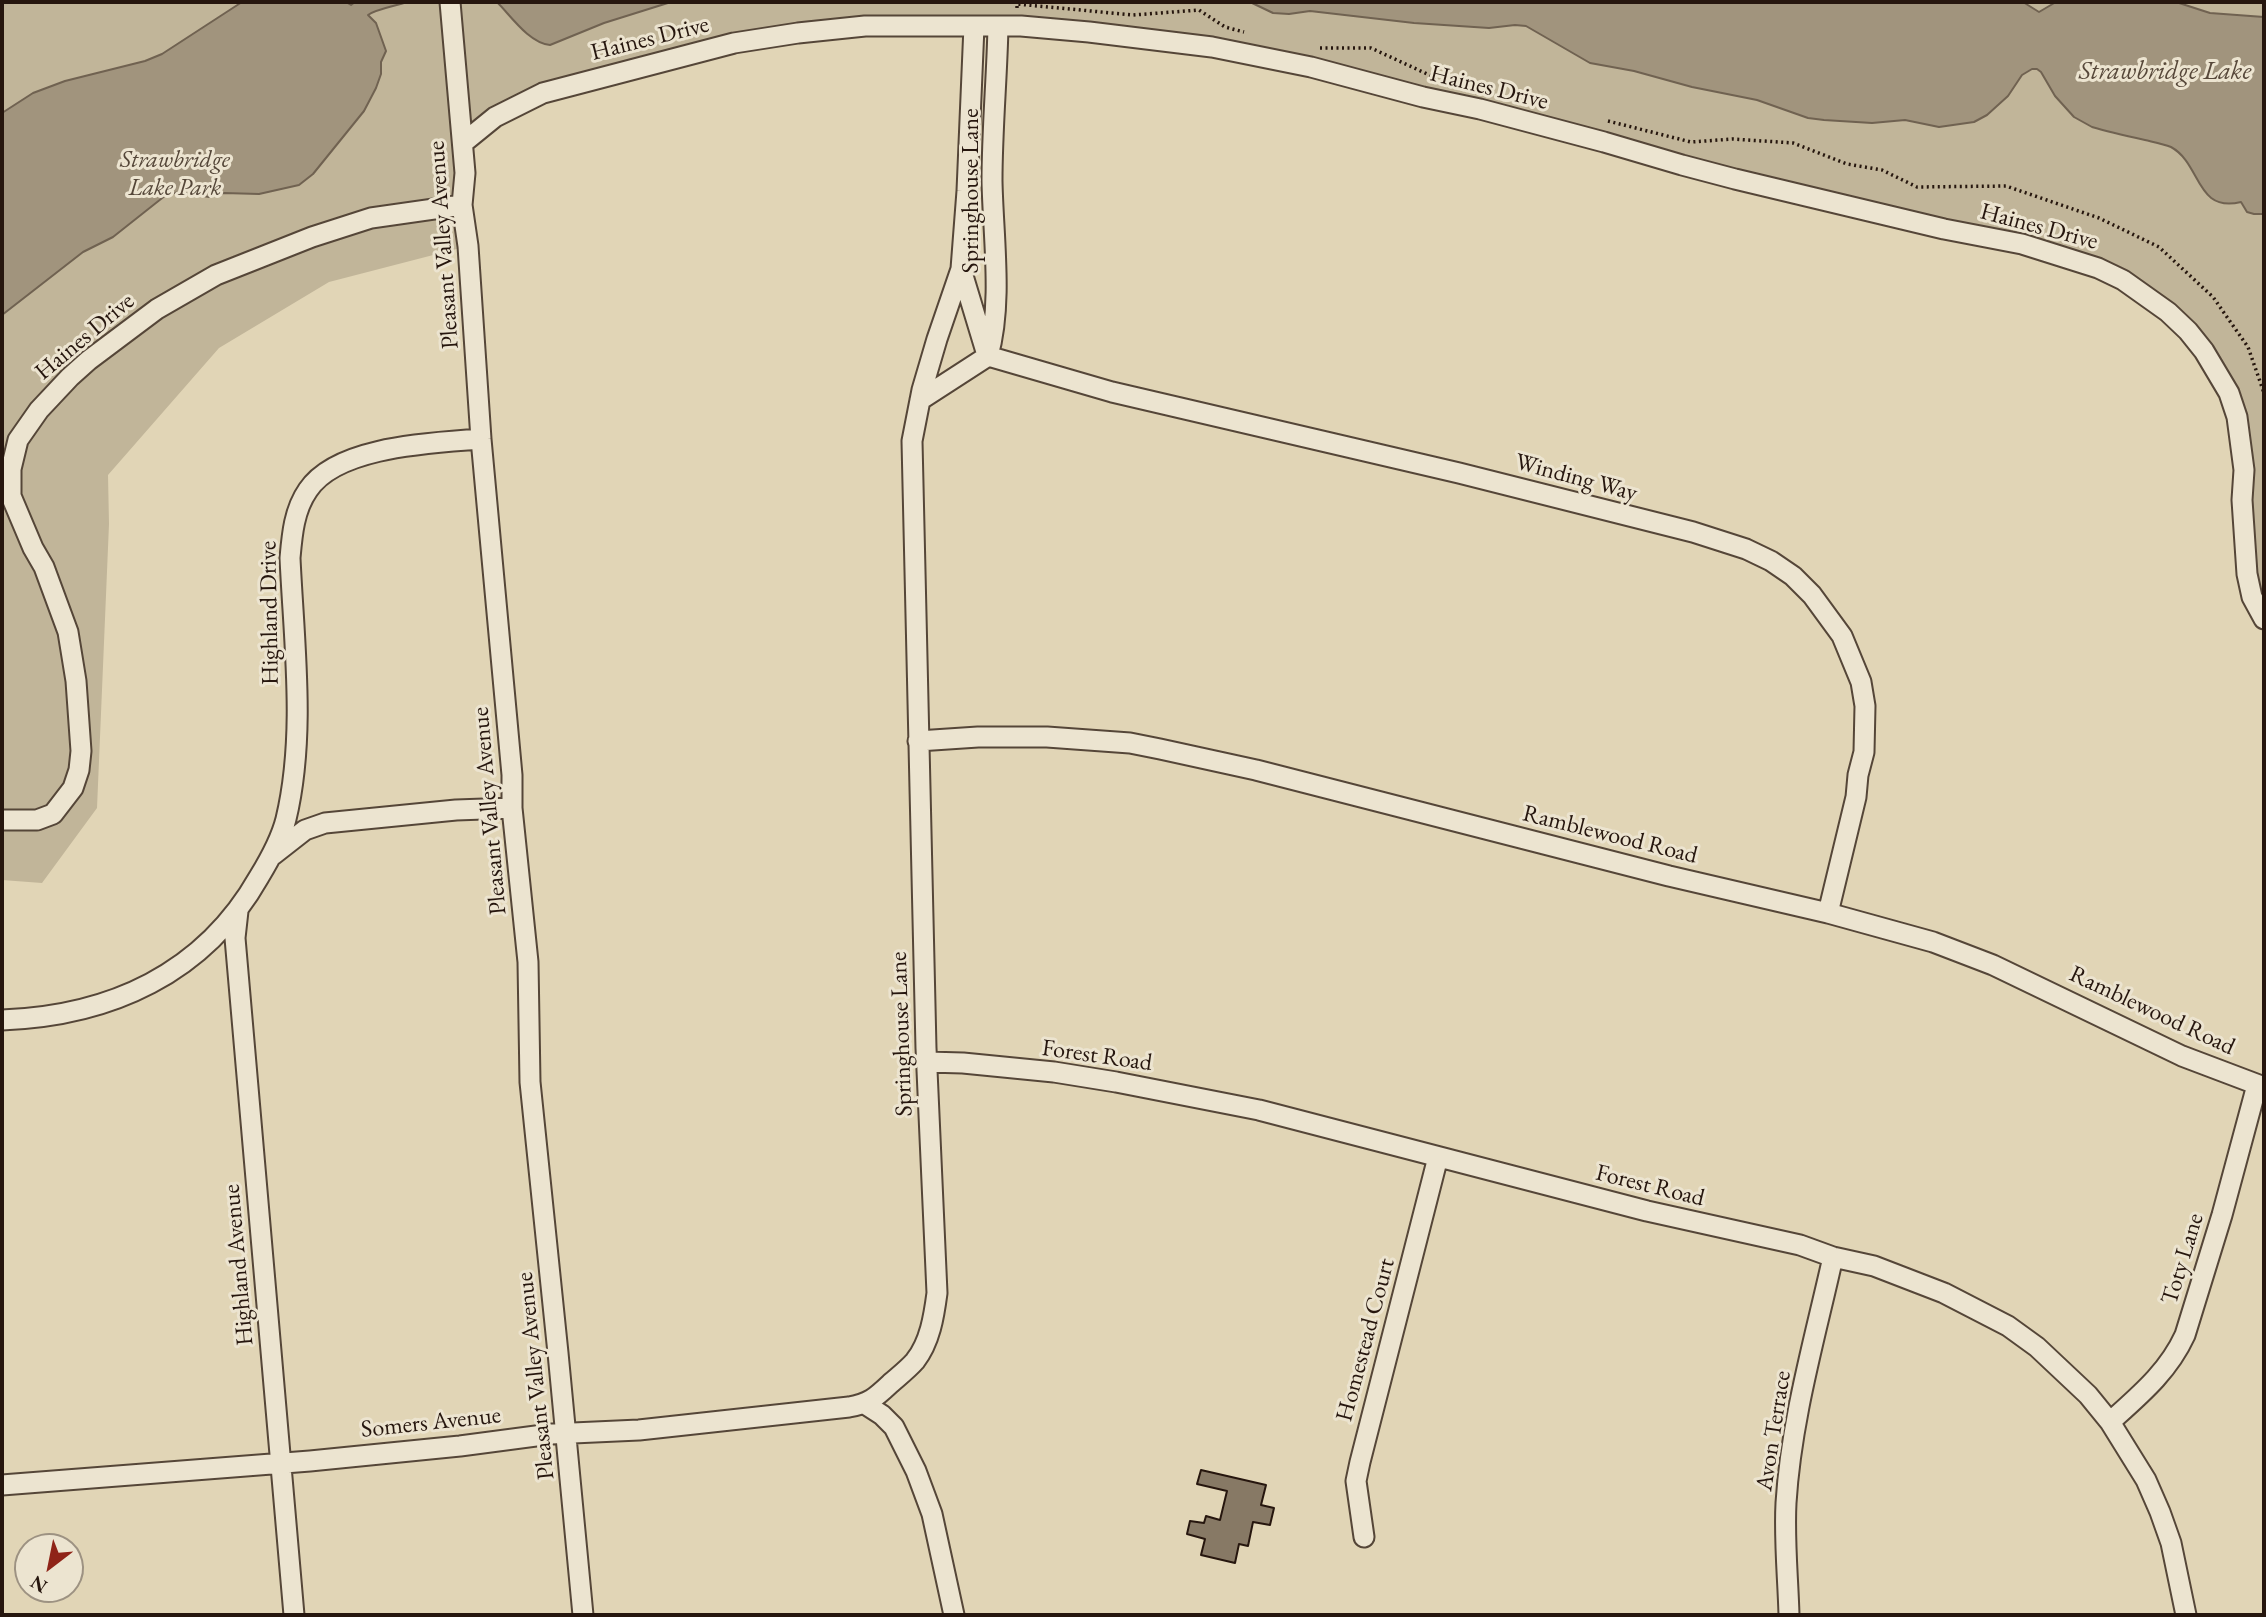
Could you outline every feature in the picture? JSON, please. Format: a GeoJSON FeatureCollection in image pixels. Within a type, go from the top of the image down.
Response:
{"type":"FeatureCollection","features":[{"type":"Feature","properties":{"kind":"street","name":"Pleasant Valley Avenue"},"geometry":{"type":"LineString","coordinates":[[450,2],[463,143],[465,173],[462,205],[468,246],[481,439],[512,775],[512,808],[528,962],[530,1082],[583,1615]]}},
{"type":"Feature","properties":{"kind":"street","name":"Springhouse Lane"},"geometry":{"type":"LineString","coordinates":[[865,1404],[915,1360],[927,1340],[934,1318],[937,1293],[927,1062],[911,466],[919,400],[961,269],[969,165],[974,26]]}},
{"type":"Feature","properties":{"kind":"street","name":"Haines Drive"},"geometry":{"type":"LineString","coordinates":[[463,143],[495,117],[543,93],[734,43],[854,27],[1007,26],[1088,32],[1212,47],[1311,67],[1595,139],[1682,165],[1944,229],[2022,244],[2098,268],[2135,288],[2168,312],[2204,351],[2229,393],[2237,417],[2244,470],[2242,500],[2247,574],[2252,597],[2264,619]]}},
{"type":"Feature","properties":{"kind":"street","name":"Springhouse Lane"},"geometry":{"type":"LineString","coordinates":[[988,356],[994,330],[996,298],[992,150],[1007,26]]}},
{"type":"Feature","properties":{"kind":"street","name":"Haines Drive"},"geometry":{"type":"LineString","coordinates":[[2,820],[37,820],[53,814],[73,788],[81,751],[76,681],[68,632],[44,567],[11,496],[11,469],[18,440],[39,410],[89,360],[157,309],[216,275],[312,237],[371,218],[462,205]]}},
{"type":"Feature","properties":{"kind":"street","name":"Springhouse Lane"},"geometry":{"type":"LineString","coordinates":[[961,269],[988,356]]}},
{"type":"Feature","properties":{"kind":"street"},"geometry":{"type":"LineString","coordinates":[[919,400],[988,356]]}},
{"type":"Feature","properties":{"kind":"street","name":"Winding Way"},"geometry":{"type":"LineString","coordinates":[[988,356],[1112,392],[1459,473],[1693,532],[1746,549],[1771,561],[1793,576],[1812,595],[1842,636],[1860,682],[1865,706],[1864,752],[1856,797],[1828,913]]}},
{"type":"Feature","properties":{"kind":"street","name":"Highland Drive"},"geometry":{"type":"LineString","coordinates":[[238,911],[272,855],[285,821],[296,748],[290,558],[292,533],[307,490],[323,473],[344,461],[415,445],[481,439]]}},
{"type":"Feature","properties":{"kind":"street","name":"Ramblewood Road"},"geometry":{"type":"LineString","coordinates":[[918,741],[978,737],[1047,737],[1120,742],[1160,749],[1256,770],[1669,876],[1828,913],[1933,942],[1993,965],[2182,1056],[2261,1086]]}},
{"type":"Feature","properties":{"kind":"street"},"geometry":{"type":"LineString","coordinates":[[272,855],[305,830],[325,823],[456,810],[512,808]]}},
{"type":"Feature","properties":{"kind":"street"},"geometry":{"type":"LineString","coordinates":[[2,1020],[77,1012],[140,990],[193,956],[238,911]]}},
{"type":"Feature","properties":{"kind":"street","name":"Highland Avenue"},"geometry":{"type":"LineString","coordinates":[[238,911],[235,938],[250,1128],[294,1615]]}},
{"type":"Feature","properties":{"kind":"street","name":"Forest Road"},"geometry":{"type":"LineString","coordinates":[[927,1062],[1055,1072],[1259,1110],[1647,1211],[1800,1245],[1909,1278],[1976,1308],[2008,1326],[2037,1348],[2088,1395],[2110,1422],[2146,1480],[2160,1511],[2171,1543],[2186,1615]]}},
{"type":"Feature","properties":{"kind":"street","name":"Toty Lane"},"geometry":{"type":"LineString","coordinates":[[2110,1422],[2161,1375],[2185,1335],[2261,1086]]}},
{"type":"Feature","properties":{"kind":"street","name":"Homestead Court"},"geometry":{"type":"LineString","coordinates":[[1364,1537],[1356,1481],[1438,1157]]}},
{"type":"Feature","properties":{"kind":"street","name":"Avon Terrace"},"geometry":{"type":"LineString","coordinates":[[1789,1615],[1786,1534],[1788,1475],[1833,1257]]}},
{"type":"Feature","properties":{"kind":"street"},"geometry":{"type":"LineString","coordinates":[[865,1404],[894,1427],[916,1471],[932,1514],[954,1615]]}},
{"type":"Feature","properties":{"kind":"street","name":"Somers Avenue"},"geometry":{"type":"LineString","coordinates":[[2,1485],[281,1463],[566,1433],[639,1430],[865,1404]]}},
{"type":"Feature","properties":{"kind":"path"},"geometry":{"type":"LineString","coordinates":[[1007,26],[1017,4],[1133,15],[1199,10],[1226,27],[1250,34]]}},
{"type":"Feature","properties":{"kind":"path"},"geometry":{"type":"LineString","coordinates":[[1318,48],[1371,48],[1442,81],[1474,84],[1492,92]]}},
{"type":"Feature","properties":{"kind":"path"},"geometry":{"type":"LineString","coordinates":[[1602,120],[1691,142],[1733,139],[1793,143],[1847,164],[1882,170],[1917,187],[2006,186],[2099,218],[2159,247],[2213,297],[2248,347],[2264,393]]}},
{"type":"Feature","properties":{"kind":"green space","name":"Strawbridge Lake Park"},"geometry":{"type":"Polygon","coordinates":[[[2,2],[2264,2],[2264,614],[2252,597],[2229,393],[2168,312],[2098,268],[1311,67],[1131,37],[798,33],[511,108],[463,143],[468,246],[329,282],[219,348],[108,475],[109,524],[97,808],[42,883],[2,880],[2,2]]]}},
{"type":"Feature","properties":{"kind":"water"},"geometry":{"type":"Polygon","coordinates":[[[242,2],[346,2],[351,5],[355,2],[407,2],[368,15],[376,23],[386,51],[376,88],[364,111],[313,174],[299,185],[259,194],[224,193],[209,197],[179,192],[166,195],[113,237],[83,252],[2,315],[2,113],[33,93],[65,81],[145,61],[162,54],[242,2]]]}},
{"type":"Feature","properties":{"kind":"water"},"geometry":{"type":"Polygon","coordinates":[[[497,2],[671,2],[604,23],[550,45],[528,34],[497,2]]]}},
{"type":"Feature","properties":{"kind":"water","name":"Strawbridge Lake"},"geometry":{"type":"Polygon","coordinates":[[[1250,2],[2023,2],[2039,12],[2056,2],[2176,2],[2210,13],[2264,17],[2264,214],[2247,212],[2241,202],[2226,203],[2215,200],[2200,185],[2189,164],[2171,147],[2092,127],[2074,117],[2055,96],[2037,69],[2022,75],[2008,96],[1987,115],[1974,122],[1939,127],[1905,120],[1872,123],[1824,120],[1808,118],[1757,100],[1590,63],[1526,26],[1489,28],[1414,23],[1310,11],[1273,13],[1250,2]]]}},
{"type":"Feature","properties":{"kind":"building"},"geometry":{"type":"Polygon","coordinates":[[[1201,1470],[1266,1485],[1261,1505],[1274,1508],[1270,1525],[1253,1522],[1248,1546],[1239,1544],[1235,1563],[1201,1555],[1205,1539],[1187,1534],[1190,1521],[1204,1523],[1206,1516],[1220,1520],[1227,1491],[1197,1484],[1201,1470]]]}}]}
